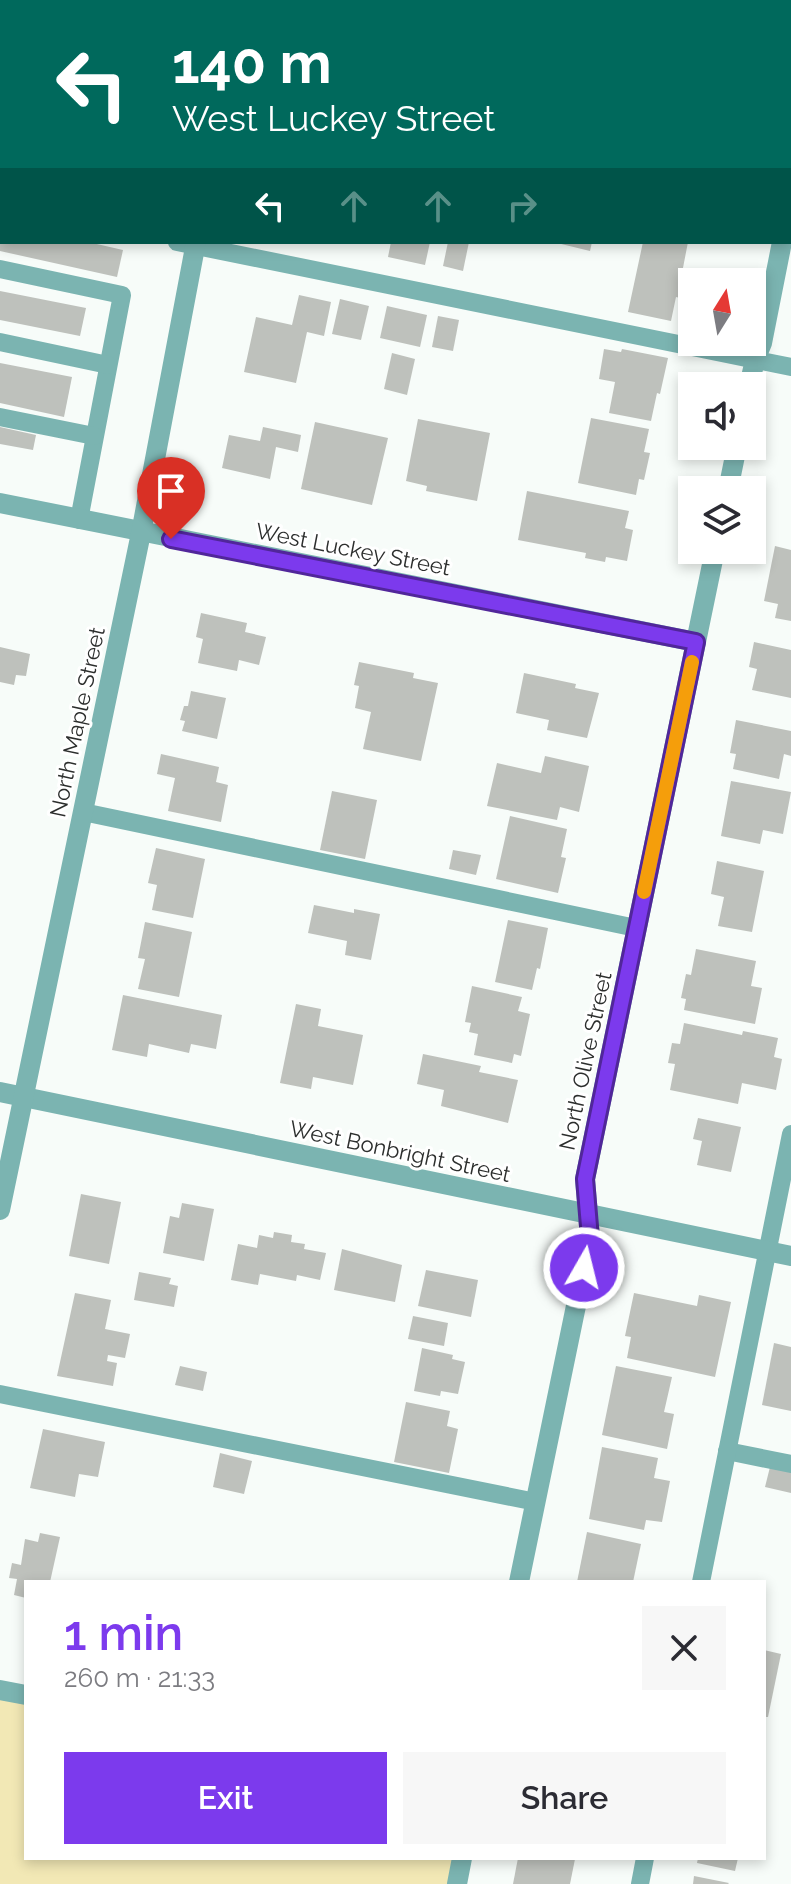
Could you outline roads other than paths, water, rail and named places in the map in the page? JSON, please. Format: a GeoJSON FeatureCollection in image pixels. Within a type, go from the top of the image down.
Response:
{"type":"FeatureCollection","features":[{"type":"Feature","properties":{"kind":"street","name":"North Maple Street"},"geometry":{"type":"LineString","coordinates":[[0,1210],[141,533],[189,244]]}},
{"type":"Feature","properties":{"kind":"street"},"geometry":{"type":"LineString","coordinates":[[752,372],[762,343],[782,244]]}},
{"type":"Feature","properties":{"kind":"street","name":"West Luckey Street"},"geometry":{"type":"LineString","coordinates":[[0,503],[696,642]]}},
{"type":"Feature","properties":{"kind":"street","name":"North Olive Street"},"geometry":{"type":"LineString","coordinates":[[519,1580],[590,1238],[585,1179],[712,564]]}},
{"type":"Feature","properties":{"kind":"street","name":"West Bonbright Street"},"geometry":{"type":"LineString","coordinates":[[0,1092],[791,1256]]}},
{"type":"Feature","properties":{"kind":"street"},"geometry":{"type":"LineString","coordinates":[[0,1690],[24,1695]]}},
{"type":"Feature","properties":{"kind":"street"},"geometry":{"type":"LineString","coordinates":[[457,1884],[462,1860]]}},
{"type":"Feature","properties":{"kind":"lane"},"geometry":{"type":"LineString","coordinates":[[194,244],[791,367]]}},
{"type":"Feature","properties":{"kind":"lane"},"geometry":{"type":"LineString","coordinates":[[0,269],[122,295],[79,520]]}},
{"type":"Feature","properties":{"kind":"lane"},"geometry":{"type":"LineString","coordinates":[[0,342],[108,365]]}},
{"type":"Feature","properties":{"kind":"lane"},"geometry":{"type":"LineString","coordinates":[[0,417],[94,436]]}},
{"type":"Feature","properties":{"kind":"lane"},"geometry":{"type":"LineString","coordinates":[[83,812],[636,928]]}},
{"type":"Feature","properties":{"kind":"lane"},"geometry":{"type":"LineString","coordinates":[[701,1580],[791,1134]]}},
{"type":"Feature","properties":{"kind":"lane"},"geometry":{"type":"LineString","coordinates":[[0,1394],[536,1502]]}},
{"type":"Feature","properties":{"kind":"lane"},"geometry":{"type":"LineString","coordinates":[[727,1451],[791,1464]]}},
{"type":"Feature","properties":{"kind":"lane"},"geometry":{"type":"LineString","coordinates":[[640,1884],[645,1860]]}}]}
